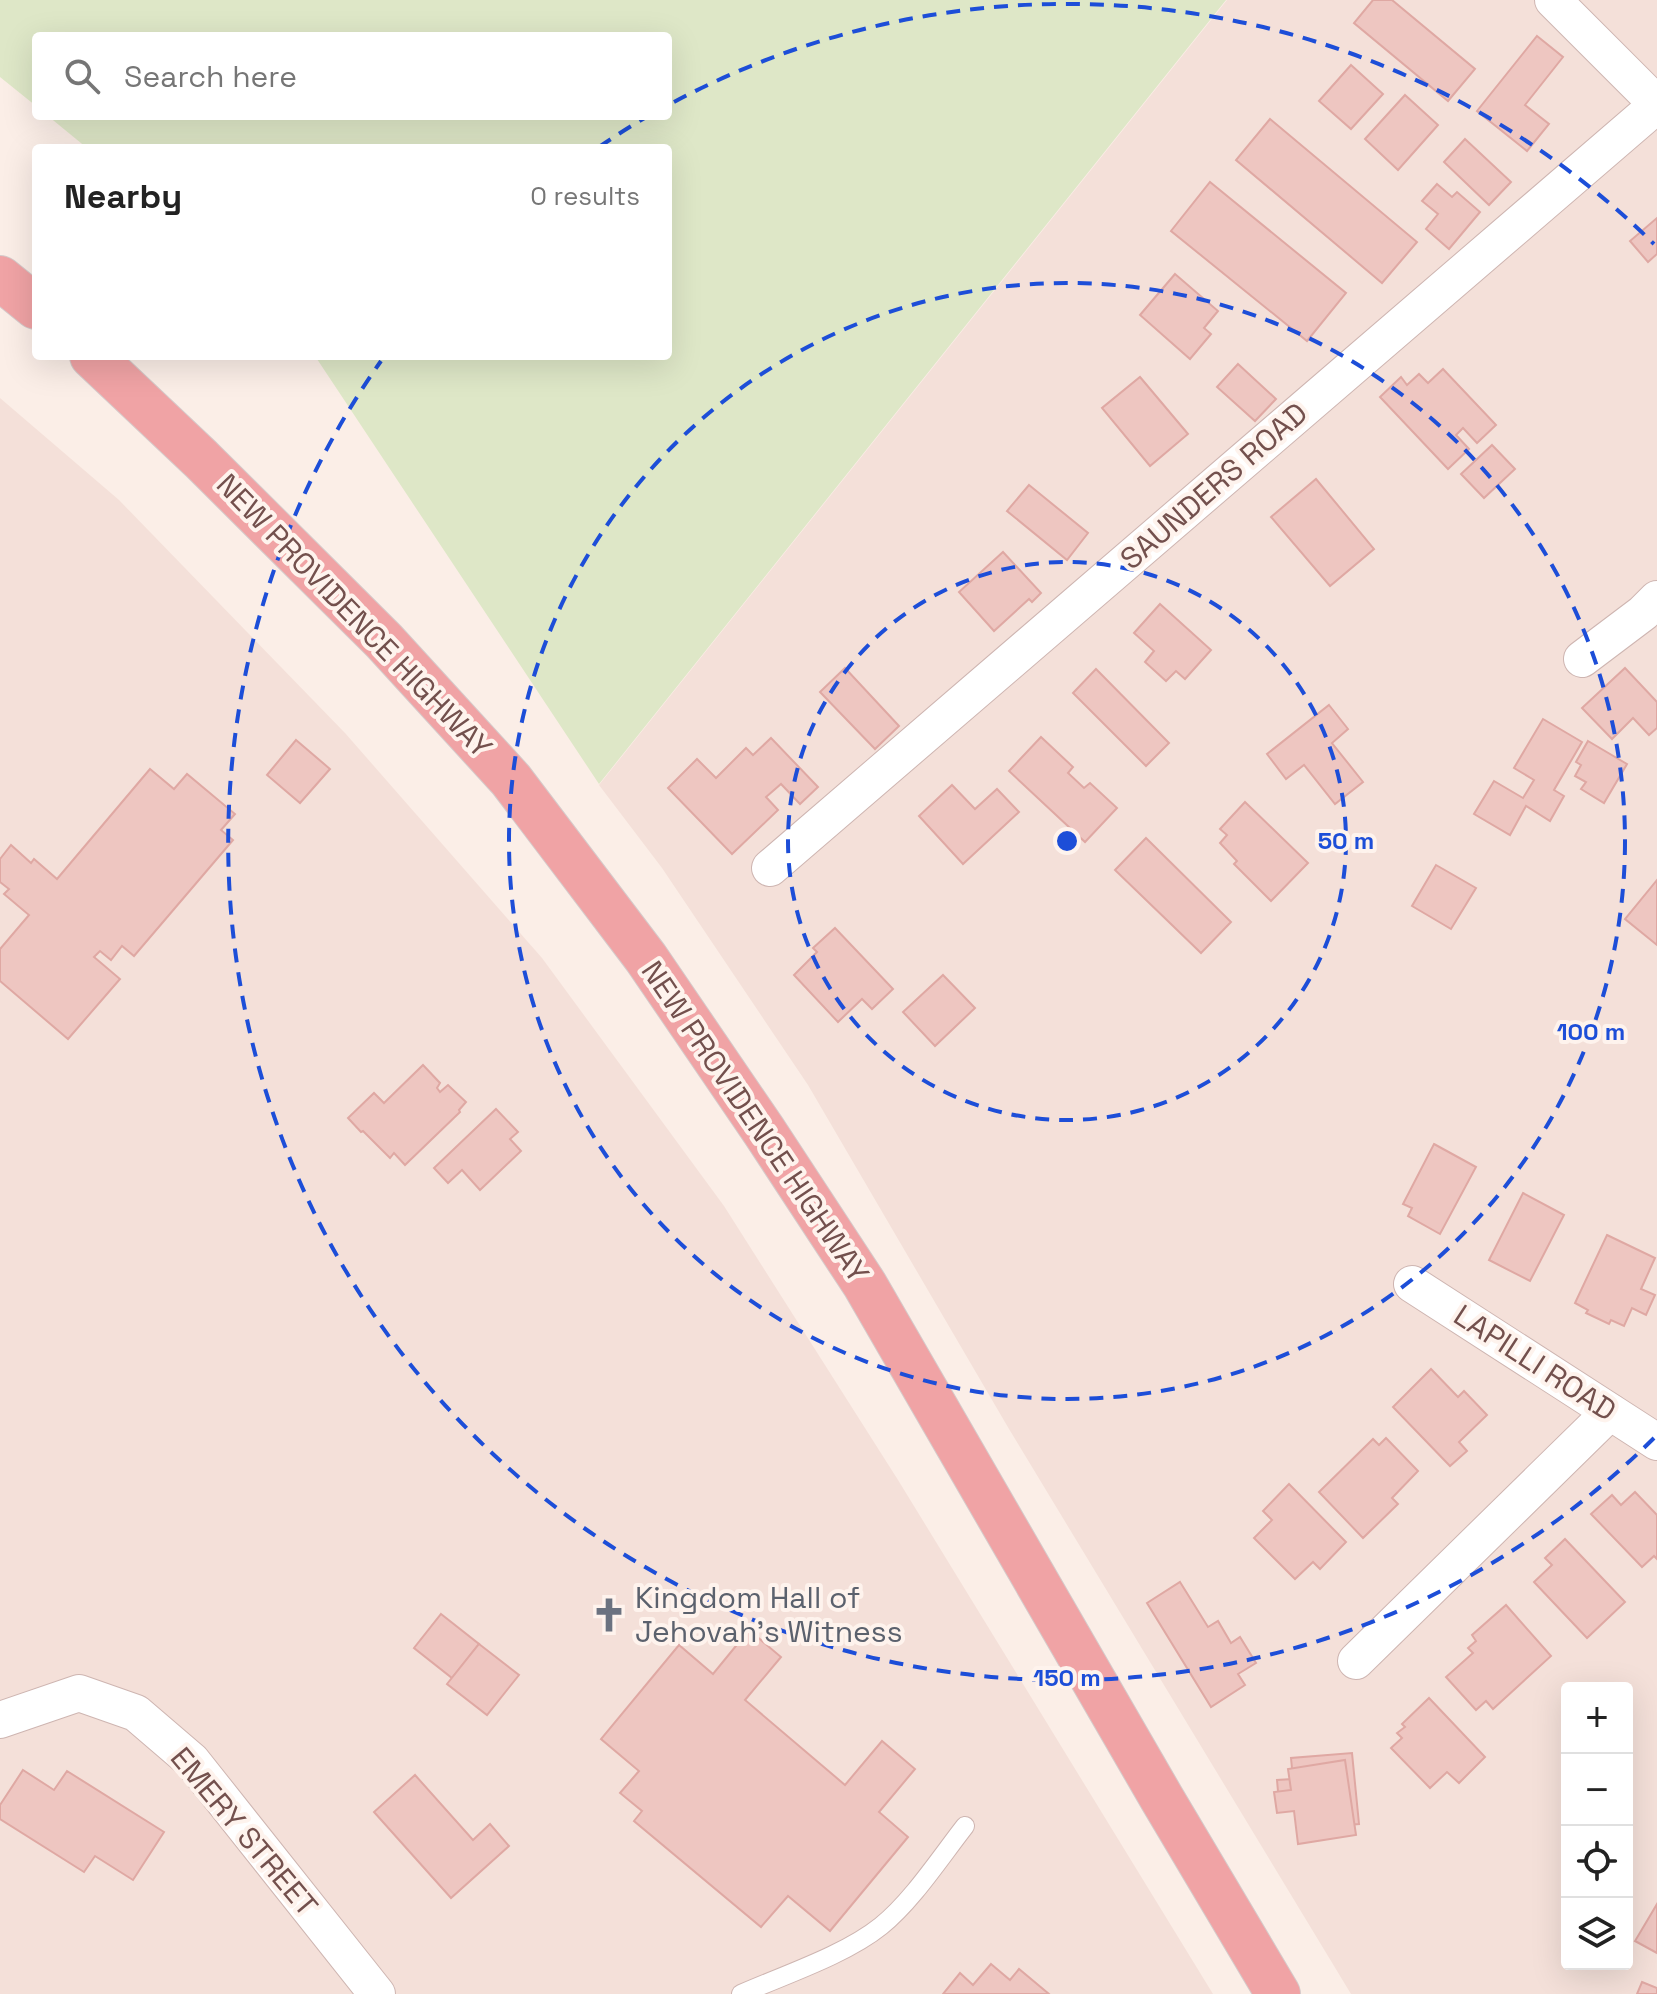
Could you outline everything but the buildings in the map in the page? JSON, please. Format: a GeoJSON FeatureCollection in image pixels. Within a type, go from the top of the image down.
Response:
{"type":"FeatureCollection","features":[{"type":"Feature","properties":{"kind":"highway"},"geometry":{"type":"LineString","coordinates":[[0,278],[32,304]]}},
{"type":"Feature","properties":{"kind":"highway","name":"NEW PROVIDENCE HIGHWAY"},"geometry":{"type":"LineString","coordinates":[[96,360],[384,641],[511,780],[646,958],[865,1285],[1278,1994]]}},
{"type":"Feature","properties":{"kind":"street"},"geometry":{"type":"LineString","coordinates":[[1553,0],[1657,104]]}},
{"type":"Feature","properties":{"kind":"street","name":"SAUNDERS ROAD"},"geometry":{"type":"LineString","coordinates":[[770,868],[1657,104]]}},
{"type":"Feature","properties":{"kind":"street"},"geometry":{"type":"LineString","coordinates":[[1582,659],[1657,599]]}},
{"type":"Feature","properties":{"kind":"street","name":"LAPILLI ROAD"},"geometry":{"type":"LineString","coordinates":[[1412,1284],[1657,1442]]}},
{"type":"Feature","properties":{"kind":"street"},"geometry":{"type":"LineString","coordinates":[[1356,1661],[1610,1412]]}},
{"type":"Feature","properties":{"kind":"street","name":"EMERY STREET"},"geometry":{"type":"LineString","coordinates":[[0,1720],[79,1693],[136,1713],[192,1761],[377,1994]]}},
{"type":"Feature","properties":{"kind":"lane"},"geometry":{"type":"LineString","coordinates":[[741,1994],[857,1943],[881,1926],[904,1903],[965,1826]]}},
{"type":"Feature","properties":{"kind":"shaded area"},"geometry":{"type":"Polygon","coordinates":[[[1227,0],[1657,0],[1657,1994],[1351,1994],[1009,1429],[808,1085],[662,868],[599,785],[1227,0]]]}},
{"type":"Feature","properties":{"kind":"shaded area"},"geometry":{"type":"Polygon","coordinates":[[[0,398],[119,500],[345,733],[542,958],[724,1206],[898,1480],[1213,1994],[0,1994],[0,398]]]}},
{"type":"Feature","properties":{"kind":"green space"},"geometry":{"type":"Polygon","coordinates":[[[0,0],[1226,0],[599,784],[318,360],[672,360],[672,144],[82,144],[53,120],[672,120],[672,32],[32,32],[32,103],[0,77],[0,0]]]}},
{"type":"Feature","properties":{"kind":"place","name":"Kingdom Hall of Jehovah’s Witness"},"geometry":{"type":"Point","coordinates":[609,1615]}}]}
